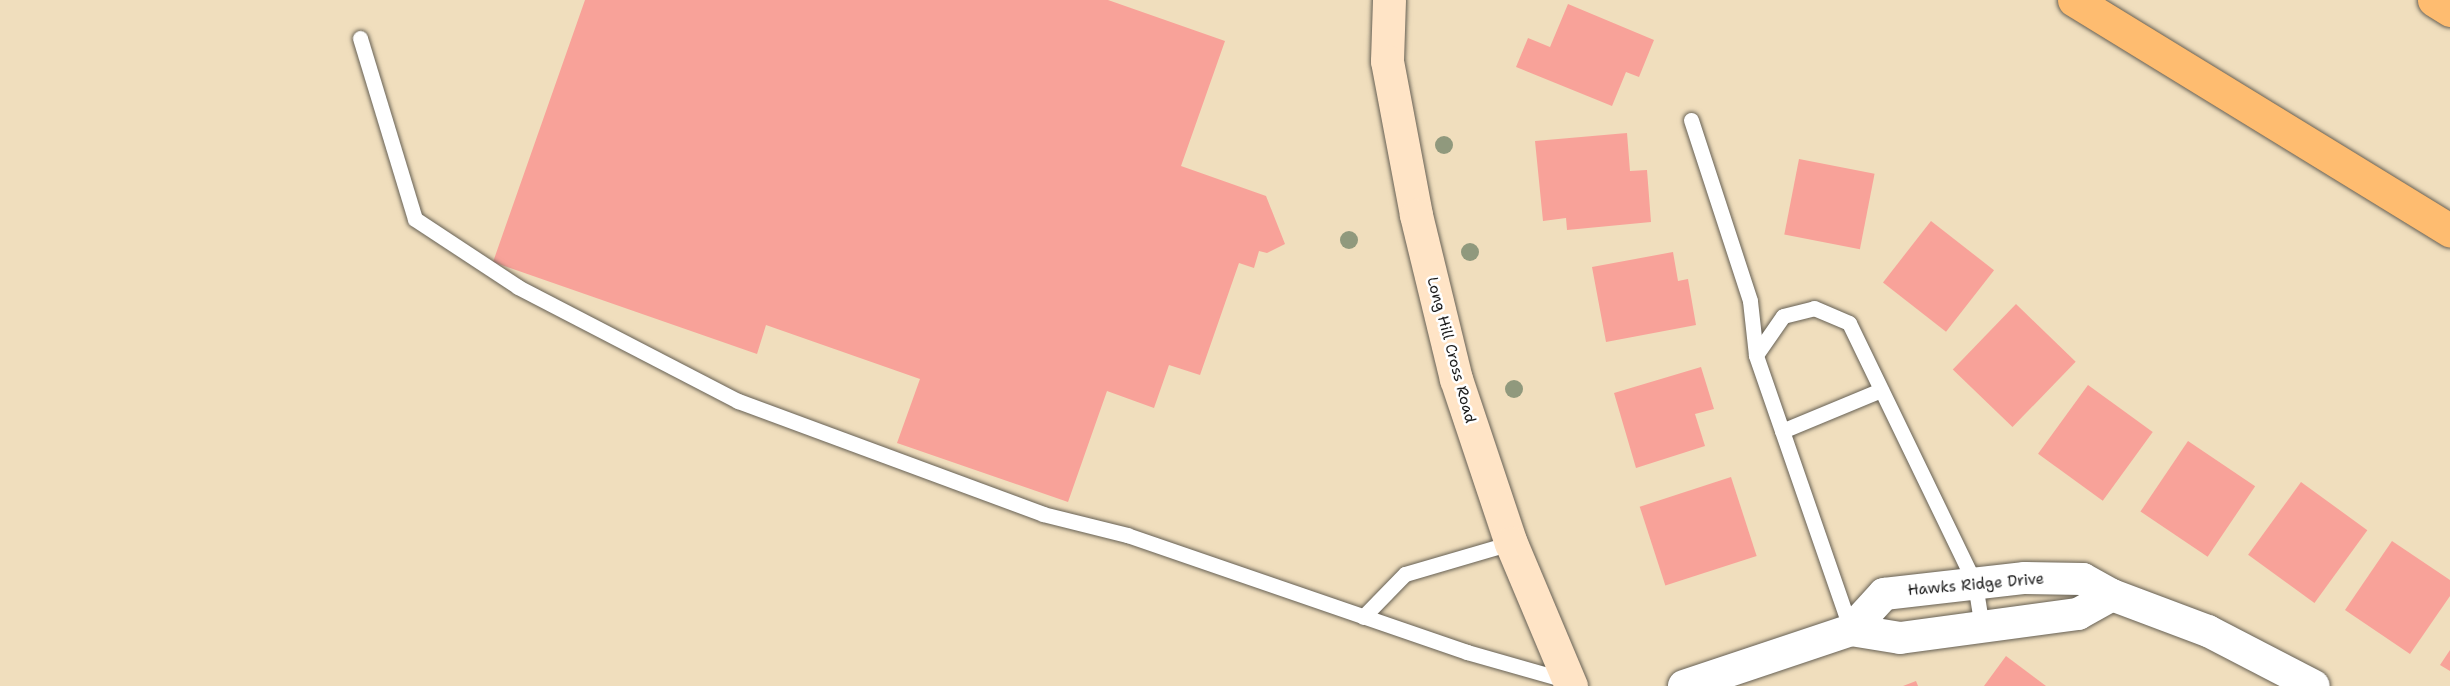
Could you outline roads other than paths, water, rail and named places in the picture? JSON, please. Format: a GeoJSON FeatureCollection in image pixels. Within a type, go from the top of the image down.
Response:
{"type":"FeatureCollection","features":[{"type":"Feature","properties":{"kind":"highway"},"geometry":{"type":"LineString","coordinates":[[2074,0],[2450,230]]}},
{"type":"Feature","properties":{"kind":"highway"},"geometry":{"type":"LineString","coordinates":[[2434,0],[2450,10]]}},
{"type":"Feature","properties":{"kind":"street","name":"Long Hill Cross Road"},"geometry":{"type":"LineString","coordinates":[[1389,0],[1387,61],[1416,215],[1456,379],[1511,543],[1570,684]]}},
{"type":"Feature","properties":{"kind":"street","name":"Hawks Ridge Drive"},"geometry":{"type":"LineString","coordinates":[[1851,630],[1884,594],[2025,578],[2083,579],[2112,595],[2208,631],[2314,686]]}},
{"type":"Feature","properties":{"kind":"street","name":"Hawks Ridge Drive"},"geometry":{"type":"LineString","coordinates":[[1684,686],[1851,630],[1900,638],[2078,614],[2112,595]]}},
{"type":"Feature","properties":{"kind":"lane"},"geometry":{"type":"LineString","coordinates":[[360,38],[415,219],[518,287],[738,401],[1043,514],[1127,535],[1363,617],[1570,684]]}},
{"type":"Feature","properties":{"kind":"lane"},"geometry":{"type":"LineString","coordinates":[[1691,120],[1750,302],[1756,355],[1851,630]]}},
{"type":"Feature","properties":{"kind":"lane"},"geometry":{"type":"LineString","coordinates":[[1756,355],[1783,316],[1814,308],[1849,323],[1975,584],[1982,627]]}},
{"type":"Feature","properties":{"kind":"lane"},"geometry":{"type":"LineString","coordinates":[[1782,431],[1881,390]]}},
{"type":"Feature","properties":{"kind":"lane"},"geometry":{"type":"LineString","coordinates":[[1363,617],[1405,574],[1511,543]]}}]}
